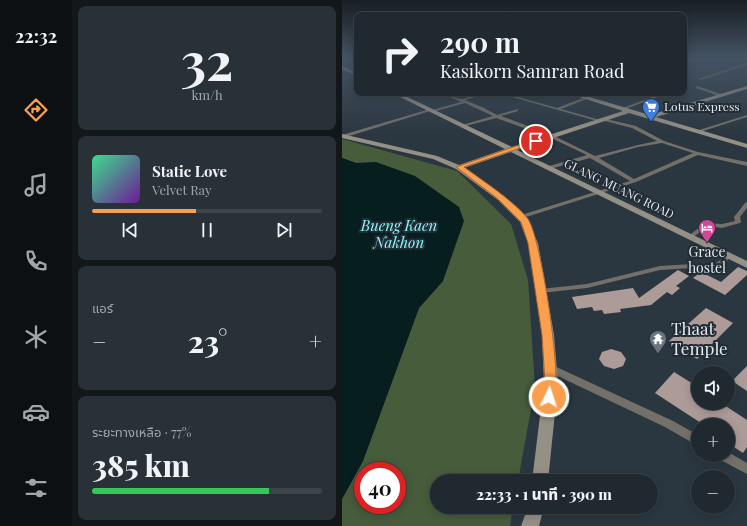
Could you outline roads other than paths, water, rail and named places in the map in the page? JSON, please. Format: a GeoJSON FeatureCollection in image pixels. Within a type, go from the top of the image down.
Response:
{"type":"FeatureCollection","features":[{"type":"Feature","properties":{"kind":"street"},"geometry":{"type":"LineString","coordinates":[[697,87],[720,95]]}},
{"type":"Feature","properties":{"kind":"street"},"geometry":{"type":"LineString","coordinates":[[650,117],[747,87]]}},
{"type":"Feature","properties":{"kind":"street","name":"GLANG MUANG ROAD"},"geometry":{"type":"LineString","coordinates":[[402,96],[747,265]]}},
{"type":"Feature","properties":{"kind":"street"},"geometry":{"type":"LineString","coordinates":[[451,96],[496,116],[549,136],[593,157],[634,181]]}},
{"type":"Feature","properties":{"kind":"street"},"geometry":{"type":"LineString","coordinates":[[343,136],[432,111],[476,96]]}},
{"type":"Feature","properties":{"kind":"street"},"geometry":{"type":"LineString","coordinates":[[512,96],[634,127],[662,142],[697,153],[747,164]]}},
{"type":"Feature","properties":{"kind":"street"},"geometry":{"type":"LineString","coordinates":[[580,96],[747,146]]}},
{"type":"Feature","properties":{"kind":"street"},"geometry":{"type":"LineString","coordinates":[[460,167],[600,119],[659,96]]}},
{"type":"Feature","properties":{"kind":"street"},"geometry":{"type":"LineString","coordinates":[[559,108],[584,97]]}},
{"type":"Feature","properties":{"kind":"street"},"geometry":{"type":"LineString","coordinates":[[464,126],[517,110]]}},
{"type":"Feature","properties":{"kind":"street"},"geometry":{"type":"LineString","coordinates":[[698,131],[747,116]]}},
{"type":"Feature","properties":{"kind":"street"},"geometry":{"type":"LineString","coordinates":[[343,136],[434,157],[460,167],[501,198],[524,221],[533,243],[548,335],[551,383],[541,474]]}},
{"type":"Feature","properties":{"kind":"street"},"geometry":{"type":"LineString","coordinates":[[548,168],[638,146],[662,142]]}},
{"type":"Feature","properties":{"kind":"street"},"geometry":{"type":"LineString","coordinates":[[520,217],[634,181],[697,153]]}},
{"type":"Feature","properties":{"kind":"street"},"geometry":{"type":"LineString","coordinates":[[690,237],[707,224],[722,226],[738,222],[737,217],[746,206]]}},
{"type":"Feature","properties":{"kind":"street"},"geometry":{"type":"LineString","coordinates":[[541,291],[587,286],[660,268],[692,266],[714,268],[729,256]]}},
{"type":"Feature","properties":{"kind":"street"},"geometry":{"type":"LineString","coordinates":[[550,368],[669,424],[691,436]]}},
{"type":"Feature","properties":{"kind":"street"},"geometry":{"type":"LineString","coordinates":[[735,462],[747,469]]}},
{"type":"Feature","properties":{"kind":"street"},"geometry":{"type":"LineString","coordinates":[[530,526],[534,514]]}},
{"type":"Feature","properties":{"kind":"water","name":"Bueng Kaen Nakhon"},"geometry":{"type":"Polygon","coordinates":[[[342,158],[356,163],[376,162],[415,176],[459,207],[464,221],[443,281],[419,308],[363,461],[354,462],[354,477],[342,499],[342,158]]]}},
{"type":"Feature","properties":{"kind":"place","name":"Lotus Express"},"geometry":{"type":"Point","coordinates":[651,122]}},
{"type":"Feature","properties":{"kind":"place","name":"Grace hostel"},"geometry":{"type":"Point","coordinates":[707,243]}},
{"type":"Feature","properties":{"kind":"place","name":"Thaat Temple"},"geometry":{"type":"Point","coordinates":[658,354]}}]}
